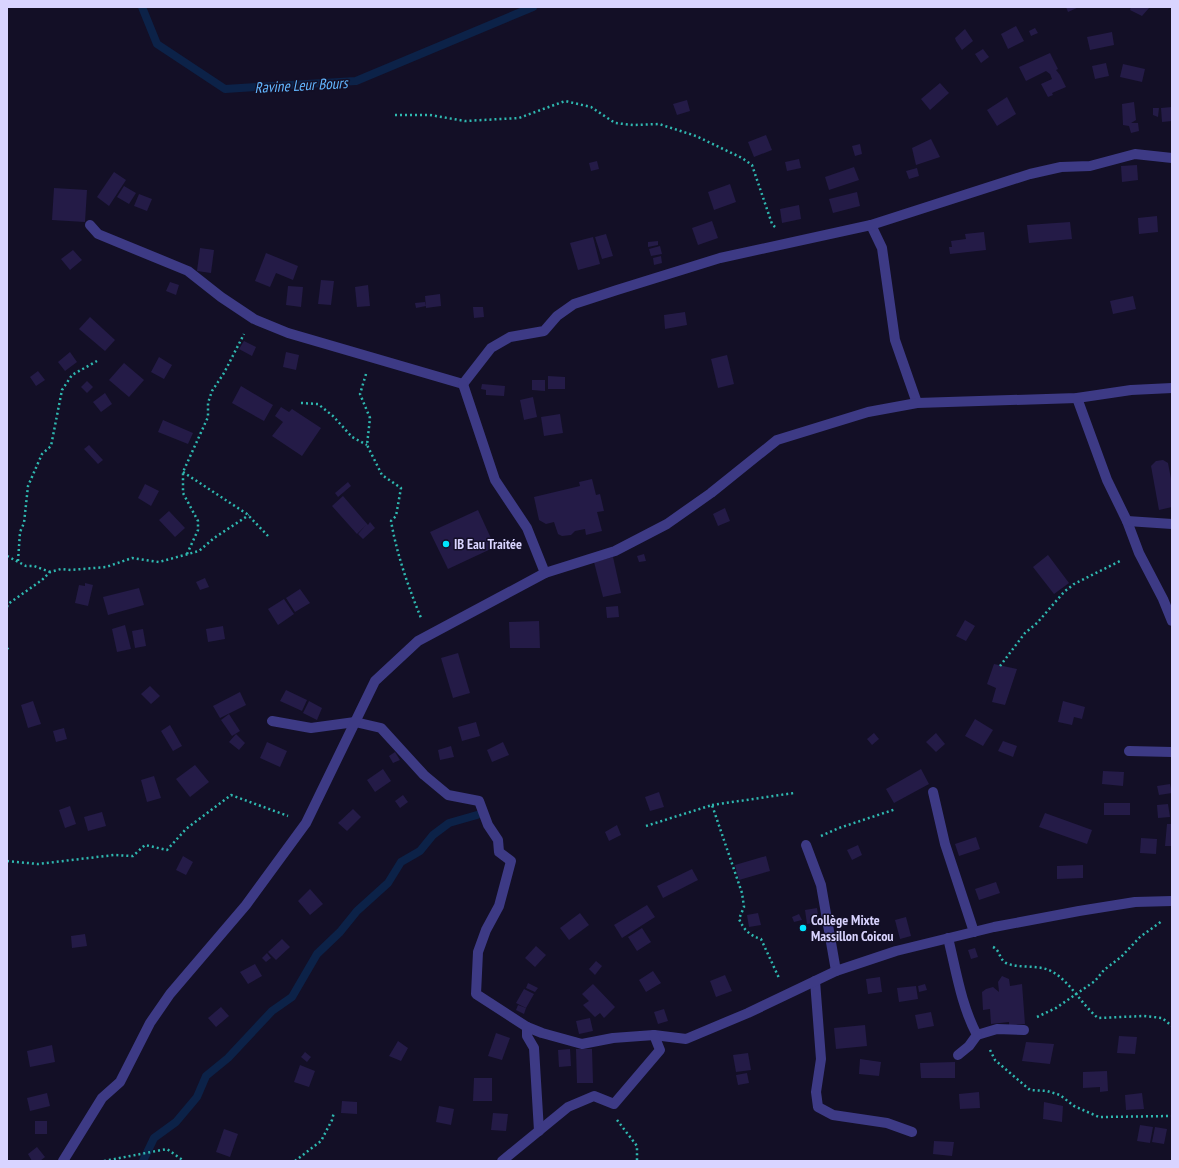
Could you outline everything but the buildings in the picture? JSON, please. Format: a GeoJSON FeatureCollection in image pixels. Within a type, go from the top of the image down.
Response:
{"type":"FeatureCollection","features":[{"type":"Feature","properties":{"kind":"street"},"geometry":{"type":"LineString","coordinates":[[462,384],[491,348],[510,337],[544,331],[557,316],[574,304],[720,258],[871,225],[1053,168],[1090,166],[1136,154],[1172,158]]}},
{"type":"Feature","properties":{"kind":"street"},"geometry":{"type":"LineString","coordinates":[[90,225],[98,234],[188,271],[221,298],[254,319],[288,333],[462,384]]}},
{"type":"Feature","properties":{"kind":"street"},"geometry":{"type":"LineString","coordinates":[[871,225],[882,248],[895,340],[917,403]]}},
{"type":"Feature","properties":{"kind":"street"},"geometry":{"type":"LineString","coordinates":[[462,384],[495,480],[527,528],[545,572]]}},
{"type":"Feature","properties":{"kind":"street"},"geometry":{"type":"LineString","coordinates":[[63,1161],[102,1098],[120,1082],[150,1023],[170,994],[246,905],[306,823],[375,681],[418,641],[545,572],[615,551],[667,524],[711,492],[777,440],[868,412],[917,403],[1077,398],[1131,390],[1172,388]]}},
{"type":"Feature","properties":{"kind":"street"},"geometry":{"type":"LineString","coordinates":[[1077,398],[1107,480],[1127,521],[1139,553],[1163,599],[1172,621]]}},
{"type":"Feature","properties":{"kind":"street"},"geometry":{"type":"LineString","coordinates":[[1127,521],[1172,524]]}},
{"type":"Feature","properties":{"kind":"street"},"geometry":{"type":"LineString","coordinates":[[272,722],[311,728],[355,722],[381,728],[424,775],[448,795],[479,801],[488,825],[498,840],[499,852],[511,861],[499,906],[478,952],[476,994],[527,1027],[542,1033],[582,1044],[613,1038],[654,1035],[686,1039],[787,995],[836,971],[896,951],[994,927],[1080,911],[1135,902],[1172,900]]}},
{"type":"Feature","properties":{"kind":"street"},"geometry":{"type":"LineString","coordinates":[[1129,752],[1172,752]]}},
{"type":"Feature","properties":{"kind":"street"},"geometry":{"type":"LineString","coordinates":[[933,792],[945,844],[972,933]]}},
{"type":"Feature","properties":{"kind":"street"},"geometry":{"type":"LineString","coordinates":[[806,845],[821,886],[836,971]]}},
{"type":"Feature","properties":{"kind":"street"},"geometry":{"type":"LineString","coordinates":[[948,938],[960,989],[971,1024],[977,1035]]}},
{"type":"Feature","properties":{"kind":"street"},"geometry":{"type":"LineString","coordinates":[[815,981],[821,1059],[816,1092],[818,1107],[833,1115],[887,1123],[912,1132]]}},
{"type":"Feature","properties":{"kind":"street"},"geometry":{"type":"LineString","coordinates":[[527,1027],[527,1036],[534,1048],[539,1131]]}},
{"type":"Feature","properties":{"kind":"street"},"geometry":{"type":"LineString","coordinates":[[958,1056],[969,1046],[977,1035],[997,1029],[1024,1030]]}},
{"type":"Feature","properties":{"kind":"street"},"geometry":{"type":"LineString","coordinates":[[502,1161],[568,1107],[594,1096],[614,1104],[660,1050],[654,1035]]}},
{"type":"Feature","properties":{"kind":"path"},"geometry":{"type":"LineString","coordinates":[[395,116],[430,115],[465,121],[519,118],[565,101],[591,107],[615,123],[633,125],[659,124],[696,136],[742,158],[752,166],[772,224],[792,242]]}},
{"type":"Feature","properties":{"kind":"path"},"geometry":{"type":"LineString","coordinates":[[187,554],[198,530],[198,521],[183,493],[183,472],[208,417],[208,403],[212,391],[254,319]]}},
{"type":"Feature","properties":{"kind":"path"},"geometry":{"type":"LineString","coordinates":[[375,358],[364,377],[360,394],[370,418],[367,445],[382,475],[401,488],[396,516],[391,521],[393,537],[404,577],[428,636]]}},
{"type":"Feature","properties":{"kind":"path"},"geometry":{"type":"LineString","coordinates":[[18,561],[20,532],[24,523],[28,486],[42,454],[51,446],[62,390],[72,375],[97,361]]}},
{"type":"Feature","properties":{"kind":"path"},"geometry":{"type":"LineString","coordinates":[[301,403],[318,404],[333,416],[352,437],[367,445]]}},
{"type":"Feature","properties":{"kind":"path"},"geometry":{"type":"LineString","coordinates":[[183,472],[249,515],[268,536]]}},
{"type":"Feature","properties":{"kind":"path"},"geometry":{"type":"LineString","coordinates":[[7,607],[8,604],[42,580],[50,572],[61,568],[71,570],[106,567],[132,558],[159,562],[199,552],[214,538],[249,515]]}},
{"type":"Feature","properties":{"kind":"path"},"geometry":{"type":"LineString","coordinates":[[1000,666],[1025,633],[1074,584],[1108,565],[1139,553]]}},
{"type":"Feature","properties":{"kind":"path"},"geometry":{"type":"LineString","coordinates":[[7,556],[26,566],[34,566],[50,572]]}},
{"type":"Feature","properties":{"kind":"path"},"geometry":{"type":"LineString","coordinates":[[7,648],[10,652]]}},
{"type":"Feature","properties":{"kind":"path"},"geometry":{"type":"LineString","coordinates":[[646,826],[712,805],[794,793]]}},
{"type":"Feature","properties":{"kind":"path"},"geometry":{"type":"LineString","coordinates":[[7,861],[38,864],[114,855],[133,856],[145,845],[167,850],[186,829],[231,795],[306,823]]}},
{"type":"Feature","properties":{"kind":"path"},"geometry":{"type":"LineString","coordinates":[[712,805],[742,893],[744,907],[739,919],[743,928],[750,935],[761,938],[787,995]]}},
{"type":"Feature","properties":{"kind":"path"},"geometry":{"type":"LineString","coordinates":[[806,845],[839,828],[896,809]]}},
{"type":"Feature","properties":{"kind":"path"},"geometry":{"type":"LineString","coordinates":[[1024,1030],[1038,1016],[1056,1008],[1095,981],[1104,970],[1120,957],[1140,937],[1158,922],[1165,920]]}},
{"type":"Feature","properties":{"kind":"path"},"geometry":{"type":"LineString","coordinates":[[972,933],[984,943],[996,948],[1003,961],[1010,965],[1050,970],[1062,979],[1087,1009],[1098,1018],[1144,1016],[1162,1018],[1172,1026]]}},
{"type":"Feature","properties":{"kind":"path"},"geometry":{"type":"LineString","coordinates":[[977,1035],[982,1045],[991,1051],[995,1060],[1030,1090],[1060,1095],[1074,1106],[1100,1117],[1172,1116]]}},
{"type":"Feature","properties":{"kind":"path"},"geometry":{"type":"LineString","coordinates":[[614,1104],[614,1112],[619,1124],[637,1146],[637,1161]]}},
{"type":"Feature","properties":{"kind":"path"},"geometry":{"type":"LineString","coordinates":[[295,1161],[321,1141],[332,1120],[334,1112]]}},
{"type":"Feature","properties":{"kind":"path"},"geometry":{"type":"LineString","coordinates":[[104,1161],[167,1149],[184,1161]]}},
{"type":"Feature","properties":{"kind":"waterway","name":"Ravine Leur Bours"},"geometry":{"type":"LineString","coordinates":[[142,7],[157,44],[225,89],[356,81],[533,7]]}},
{"type":"Feature","properties":{"kind":"waterway"},"geometry":{"type":"LineString","coordinates":[[143,1161],[154,1138],[176,1122],[197,1097],[206,1076],[228,1058],[272,1011],[292,997],[317,954],[340,932],[357,911],[388,883],[401,862],[420,851],[433,835],[449,823],[477,815]]}},
{"type":"Feature","properties":{"kind":"place","name":"IB Eau Traitée"},"geometry":{"type":"Point","coordinates":[446,544]}},
{"type":"Feature","properties":{"kind":"place","name":"Collège Mixte Massillon Coicou"},"geometry":{"type":"Point","coordinates":[803,928]}}]}
